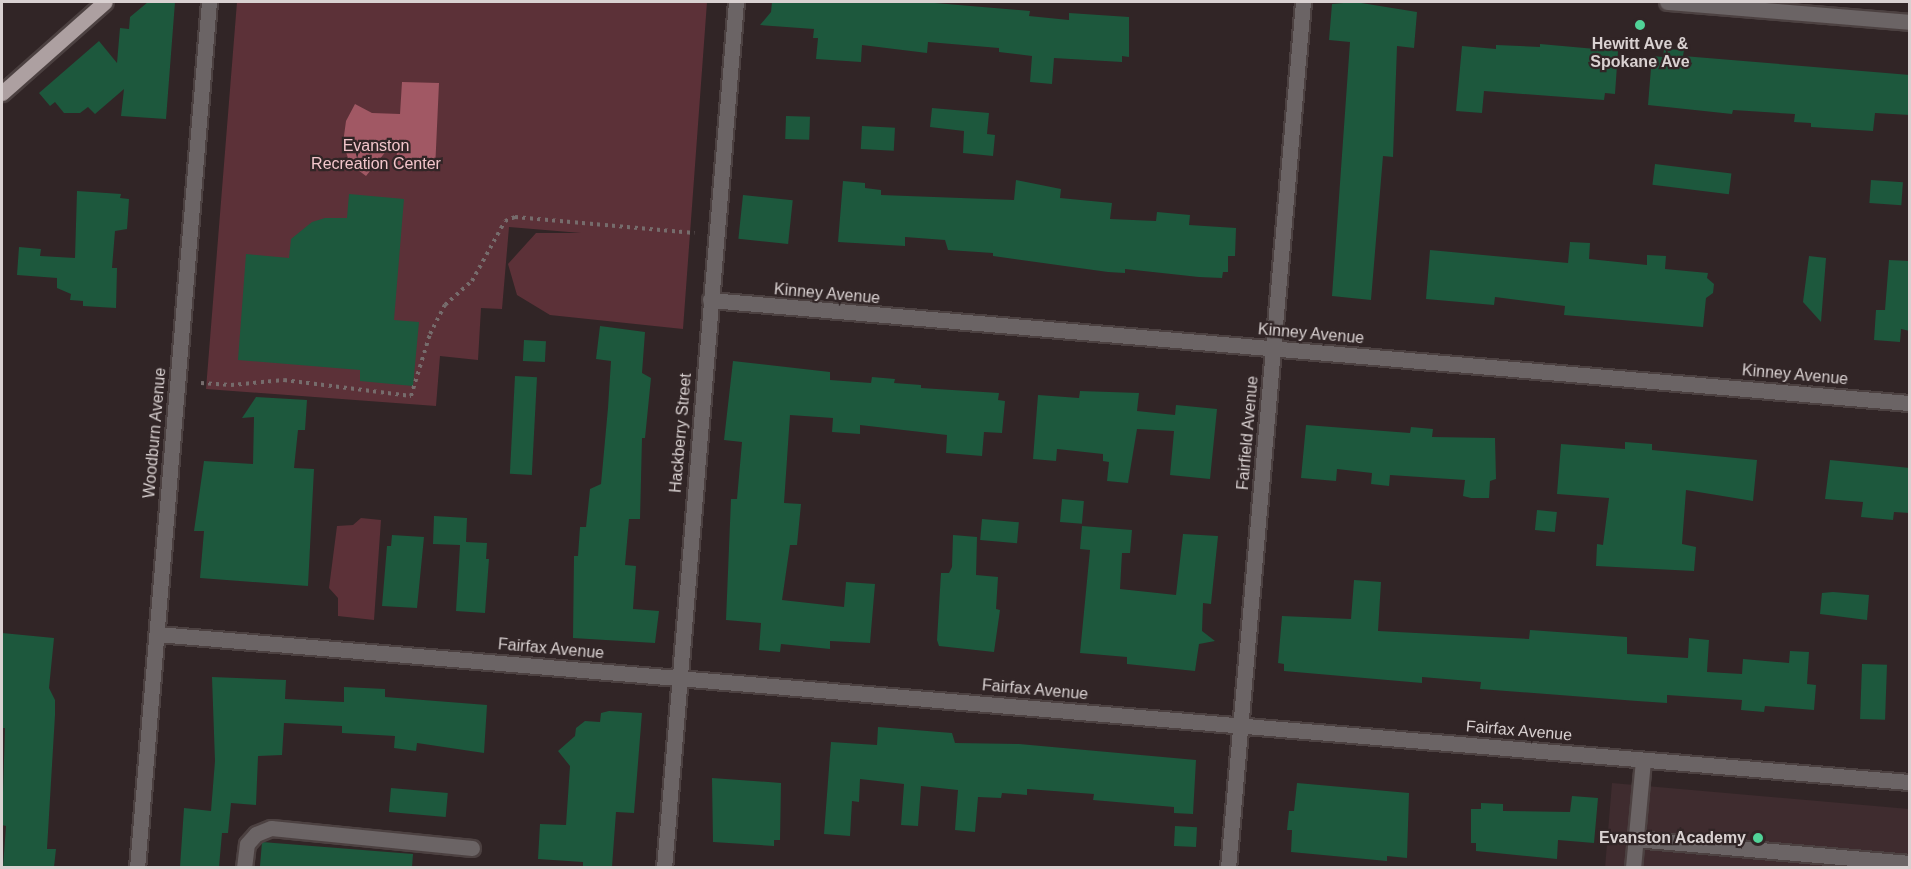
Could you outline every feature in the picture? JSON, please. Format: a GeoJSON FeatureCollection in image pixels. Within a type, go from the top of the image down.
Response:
{"type":"FeatureCollection","features":[{"type":"Feature","properties":{"kind":"main road"},"geometry":{"type":"LineString","coordinates":[[4,88],[105,2]]}},
{"type":"Feature","properties":{"kind":"street","name":"Woodburn Avenue"},"geometry":{"type":"LineString","coordinates":[[137,867],[209,2]]}},
{"type":"Feature","properties":{"kind":"street","name":"Hackberry Street"},"geometry":{"type":"LineString","coordinates":[[664,867],[736,2]]}},
{"type":"Feature","properties":{"kind":"street","name":"Fairfield Avenue"},"geometry":{"type":"LineString","coordinates":[[1228,867],[1303,2]]}},
{"type":"Feature","properties":{"kind":"street"},"geometry":{"type":"LineString","coordinates":[[1667,2],[1910,22]]}},
{"type":"Feature","properties":{"kind":"street","name":"Kinney Avenue"},"geometry":{"type":"LineString","coordinates":[[710,300],[1910,403]]}},
{"type":"Feature","properties":{"kind":"street","name":"Fairfax Avenue"},"geometry":{"type":"LineString","coordinates":[[158,634],[1910,782]]}},
{"type":"Feature","properties":{"kind":"street"},"geometry":{"type":"LineString","coordinates":[[1633,867],[1643,760]]}},
{"type":"Feature","properties":{"kind":"street"},"geometry":{"type":"LineString","coordinates":[[244,867],[247,844],[256,834],[271,828],[472,848]]}},
{"type":"Feature","properties":{"kind":"street"},"geometry":{"type":"LineString","coordinates":[[1635,839],[1910,863]]}},
{"type":"Feature","properties":{"kind":"path"},"geometry":{"type":"LineString","coordinates":[[201,383],[231,386],[284,380],[411,396],[430,334],[445,304],[472,281],[505,221],[515,217],[694,232]]}},
{"type":"Feature","properties":{"kind":"shaded area"},"geometry":{"type":"Polygon","coordinates":[[[402,82],[439,83],[435,170],[396,167],[397,151],[387,150],[366,176],[350,164],[343,143],[346,121],[355,104],[372,113],[400,114],[402,82]]]}},
{"type":"Feature","properties":{"kind":"shaded area","name":"Evanston Academy"},"geometry":{"type":"Polygon","coordinates":[[[1612,783],[1909,809],[1909,867],[1605,868],[1612,783]]]}},
{"type":"Feature","properties":{"kind":"green space","name":"Evanston Recreation Center"},"geometry":{"type":"Polygon","coordinates":[[[237,2],[707,2],[683,329],[550,315],[517,295],[508,264],[536,233],[581,233],[509,227],[502,309],[481,308],[478,360],[440,356],[436,406],[206,389],[237,2]]]}},
{"type":"Feature","properties":{"kind":"green space"},"geometry":{"type":"Polygon","coordinates":[[[361,518],[381,520],[374,620],[338,616],[338,598],[329,588],[337,526],[353,525],[361,518]]]}},
{"type":"Feature","properties":{"kind":"building"},"geometry":{"type":"Polygon","coordinates":[[[148,2],[175,2],[166,119],[121,116],[124,89],[95,114],[88,107],[80,113],[64,113],[55,102],[50,106],[39,93],[99,41],[117,63],[120,28],[129,29],[130,17],[148,2]]]}},
{"type":"Feature","properties":{"kind":"building"},"geometry":{"type":"Polygon","coordinates":[[[772,2],[923,2],[1030,11],[1029,16],[1069,20],[1069,13],[1129,17],[1129,57],[1122,56],[1122,62],[1054,58],[1052,84],[1030,82],[1032,56],[999,52],[999,48],[928,42],[927,53],[862,45],[861,62],[816,59],[818,38],[813,38],[814,29],[760,25],[771,12],[772,2]]]}},
{"type":"Feature","properties":{"kind":"building"},"geometry":{"type":"Polygon","coordinates":[[[1355,2],[1417,12],[1414,48],[1397,46],[1393,157],[1383,156],[1371,300],[1332,296],[1350,42],[1329,40],[1332,4],[1355,2]]]}},
{"type":"Feature","properties":{"kind":"building"},"geometry":{"type":"Polygon","coordinates":[[[1540,44],[1618,51],[1615,94],[1605,93],[1604,100],[1484,91],[1482,113],[1456,111],[1462,46],[1496,49],[1496,45],[1540,47],[1540,44]]]}},
{"type":"Feature","properties":{"kind":"building"},"geometry":{"type":"Polygon","coordinates":[[[1664,49],[1684,50],[1683,56],[1910,75],[1910,115],[1875,113],[1873,131],[1811,127],[1811,123],[1794,122],[1795,114],[1733,110],[1732,114],[1648,105],[1652,56],[1663,57],[1664,49]]]}},
{"type":"Feature","properties":{"kind":"building"},"geometry":{"type":"Polygon","coordinates":[[[932,108],[989,113],[987,134],[995,135],[993,156],[963,153],[964,131],[930,127],[932,108]]]}},
{"type":"Feature","properties":{"kind":"building"},"geometry":{"type":"Polygon","coordinates":[[[786,116],[810,117],[809,140],[785,139],[786,116]]]}},
{"type":"Feature","properties":{"kind":"building"},"geometry":{"type":"Polygon","coordinates":[[[862,126],[895,128],[894,151],[861,149],[862,126]]]}},
{"type":"Feature","properties":{"kind":"building"},"geometry":{"type":"Polygon","coordinates":[[[1655,164],[1731,173],[1729,194],[1652,185],[1655,164]]]}},
{"type":"Feature","properties":{"kind":"building"},"geometry":{"type":"Polygon","coordinates":[[[1016,180],[1061,189],[1060,198],[1112,203],[1110,219],[1156,221],[1157,212],[1190,215],[1189,225],[1236,228],[1235,256],[1228,256],[1228,272],[1223,272],[1222,278],[1125,269],[1125,273],[1108,272],[993,256],[993,253],[948,250],[945,240],[905,237],[905,246],[838,242],[843,181],[865,183],[865,188],[881,190],[881,195],[1014,200],[1016,180]]]}},
{"type":"Feature","properties":{"kind":"building"},"geometry":{"type":"Polygon","coordinates":[[[1871,180],[1903,182],[1901,205],[1869,203],[1871,180]]]}},
{"type":"Feature","properties":{"kind":"building"},"geometry":{"type":"Polygon","coordinates":[[[77,191],[121,194],[120,198],[129,199],[127,229],[115,231],[112,268],[117,268],[116,308],[83,306],[83,301],[70,300],[71,294],[57,288],[57,278],[17,275],[19,247],[41,249],[40,256],[75,258],[77,191]]]}},
{"type":"Feature","properties":{"kind":"building","name":"Evanston Recreation Center"},"geometry":{"type":"Polygon","coordinates":[[[349,194],[404,199],[394,320],[419,322],[413,386],[360,381],[360,370],[238,360],[246,254],[289,258],[291,239],[312,222],[325,218],[347,218],[349,194]]]}},
{"type":"Feature","properties":{"kind":"building"},"geometry":{"type":"Polygon","coordinates":[[[743,195],[793,200],[788,244],[738,239],[743,195]]]}},
{"type":"Feature","properties":{"kind":"building"},"geometry":{"type":"Polygon","coordinates":[[[1570,242],[1590,243],[1589,259],[1647,265],[1647,255],[1666,256],[1665,269],[1708,273],[1707,278],[1714,284],[1713,293],[1706,298],[1703,327],[1564,315],[1565,306],[1495,297],[1494,305],[1426,299],[1430,250],[1568,263],[1570,242]]]}},
{"type":"Feature","properties":{"kind":"building"},"geometry":{"type":"Polygon","coordinates":[[[1809,256],[1826,258],[1821,322],[1803,302],[1809,256]]]}},
{"type":"Feature","properties":{"kind":"building"},"geometry":{"type":"Polygon","coordinates":[[[1889,260],[1910,261],[1910,331],[1901,329],[1900,342],[1874,340],[1876,310],[1885,310],[1889,260]]]}},
{"type":"Feature","properties":{"kind":"building"},"geometry":{"type":"Polygon","coordinates":[[[600,326],[645,332],[642,373],[651,378],[645,438],[642,438],[640,519],[629,519],[625,565],[636,566],[633,609],[659,611],[655,643],[573,638],[574,556],[578,556],[580,527],[586,527],[590,489],[601,484],[608,408],[611,361],[596,359],[600,326]]]}},
{"type":"Feature","properties":{"kind":"building"},"geometry":{"type":"Polygon","coordinates":[[[524,340],[546,341],[545,362],[523,361],[524,340]]]}},
{"type":"Feature","properties":{"kind":"building"},"geometry":{"type":"Polygon","coordinates":[[[733,361],[830,372],[830,380],[871,383],[872,377],[895,379],[894,383],[921,385],[921,388],[999,393],[998,400],[1005,401],[1002,433],[984,432],[982,456],[946,453],[947,435],[860,425],[860,434],[832,432],[833,418],[790,415],[784,503],[801,504],[797,545],[790,545],[782,600],[844,607],[846,582],[875,584],[870,643],[830,641],[830,649],[781,644],[780,652],[759,650],[761,623],[726,620],[731,499],[737,499],[742,442],[724,440],[733,361]]]}},
{"type":"Feature","properties":{"kind":"building"},"geometry":{"type":"Polygon","coordinates":[[[515,376],[537,377],[532,475],[510,474],[515,376]]]}},
{"type":"Feature","properties":{"kind":"building"},"geometry":{"type":"Polygon","coordinates":[[[1080,391],[1139,393],[1137,411],[1175,415],[1176,405],[1217,409],[1210,479],[1170,475],[1174,431],[1137,429],[1128,483],[1107,481],[1109,462],[1103,461],[1103,454],[1057,449],[1056,461],[1033,459],[1038,395],[1079,398],[1080,391]]]}},
{"type":"Feature","properties":{"kind":"building"},"geometry":{"type":"Polygon","coordinates":[[[256,397],[307,400],[305,430],[298,430],[294,468],[314,469],[308,586],[200,578],[204,531],[194,531],[204,461],[253,464],[254,417],[242,418],[256,397]]]}},
{"type":"Feature","properties":{"kind":"building"},"geometry":{"type":"Polygon","coordinates":[[[1306,425],[1410,433],[1411,427],[1433,429],[1432,437],[1495,438],[1496,479],[1490,481],[1489,498],[1471,498],[1463,496],[1465,480],[1390,475],[1389,486],[1371,484],[1372,473],[1337,469],[1336,481],[1301,478],[1306,425]]]}},
{"type":"Feature","properties":{"kind":"building"},"geometry":{"type":"Polygon","coordinates":[[[1625,442],[1652,444],[1652,450],[1757,460],[1753,501],[1686,490],[1682,544],[1696,547],[1694,571],[1596,566],[1597,544],[1603,545],[1609,498],[1557,494],[1561,444],[1625,449],[1625,442]]]}},
{"type":"Feature","properties":{"kind":"building"},"geometry":{"type":"Polygon","coordinates":[[[1830,460],[1910,468],[1910,513],[1894,512],[1893,520],[1861,517],[1863,502],[1825,499],[1830,460]]]}},
{"type":"Feature","properties":{"kind":"building"},"geometry":{"type":"Polygon","coordinates":[[[1062,499],[1084,501],[1082,524],[1060,522],[1062,499]]]}},
{"type":"Feature","properties":{"kind":"building"},"geometry":{"type":"Polygon","coordinates":[[[1537,510],[1557,512],[1555,532],[1535,530],[1537,510]]]}},
{"type":"Feature","properties":{"kind":"building"},"geometry":{"type":"Polygon","coordinates":[[[434,516],[467,518],[466,542],[487,543],[486,559],[489,559],[485,613],[456,611],[460,545],[433,544],[434,516]]]}},
{"type":"Feature","properties":{"kind":"building"},"geometry":{"type":"Polygon","coordinates":[[[982,519],[1019,522],[1017,543],[980,540],[982,519]]]}},
{"type":"Feature","properties":{"kind":"building"},"geometry":{"type":"Polygon","coordinates":[[[1082,526],[1132,530],[1130,553],[1122,553],[1120,589],[1176,595],[1183,534],[1218,536],[1211,604],[1203,603],[1202,631],[1215,641],[1199,644],[1195,671],[1127,664],[1127,657],[1080,653],[1090,550],[1080,549],[1082,526]]]}},
{"type":"Feature","properties":{"kind":"building"},"geometry":{"type":"Polygon","coordinates":[[[392,535],[424,537],[417,608],[382,606],[387,546],[391,546],[392,535]]]}},
{"type":"Feature","properties":{"kind":"building"},"geometry":{"type":"Polygon","coordinates":[[[953,535],[977,537],[976,575],[998,577],[996,609],[1000,610],[994,652],[939,646],[937,640],[941,573],[949,573],[952,567],[953,535]]]}},
{"type":"Feature","properties":{"kind":"building"},"geometry":{"type":"Polygon","coordinates":[[[1354,580],[1381,582],[1378,631],[1529,639],[1530,630],[1627,637],[1627,654],[1688,658],[1689,638],[1709,640],[1707,672],[1742,674],[1743,659],[1789,663],[1790,651],[1809,652],[1807,684],[1816,685],[1814,710],[1765,706],[1764,712],[1741,710],[1742,700],[1667,695],[1667,703],[1480,689],[1481,682],[1422,677],[1422,683],[1284,671],[1284,664],[1278,663],[1282,616],[1351,619],[1354,580]]]}},
{"type":"Feature","properties":{"kind":"building"},"geometry":{"type":"Polygon","coordinates":[[[1822,593],[1869,595],[1867,620],[1820,614],[1822,593]]]}},
{"type":"Feature","properties":{"kind":"building"},"geometry":{"type":"Polygon","coordinates":[[[2,633],[54,638],[49,688],[55,700],[55,715],[47,849],[56,849],[54,867],[3,867],[6,826],[2,825],[5,728],[2,728],[2,633]]]}},
{"type":"Feature","properties":{"kind":"building"},"geometry":{"type":"Polygon","coordinates":[[[1862,664],[1887,665],[1885,720],[1860,719],[1862,664]]]}},
{"type":"Feature","properties":{"kind":"building"},"geometry":{"type":"Polygon","coordinates":[[[212,677],[286,680],[285,699],[344,702],[344,687],[385,689],[385,697],[487,705],[484,753],[417,743],[416,751],[394,748],[395,736],[342,733],[342,726],[284,723],[282,755],[258,756],[256,805],[231,803],[228,833],[222,833],[219,867],[180,867],[184,808],[211,811],[215,761],[212,677]]]}},
{"type":"Feature","properties":{"kind":"building"},"geometry":{"type":"Polygon","coordinates":[[[609,711],[642,713],[634,813],[616,812],[612,867],[583,867],[583,862],[538,859],[540,824],[566,825],[570,766],[558,751],[575,736],[576,728],[585,721],[600,722],[601,713],[609,711]]]}},
{"type":"Feature","properties":{"kind":"building"},"geometry":{"type":"Polygon","coordinates":[[[878,727],[952,733],[955,743],[1019,744],[1196,760],[1193,814],[1174,813],[1174,807],[1093,800],[1094,794],[1027,789],[1027,795],[1002,793],[1001,798],[978,797],[975,832],[955,830],[958,790],[921,786],[918,826],[901,825],[904,784],[860,779],[859,802],[852,801],[850,836],[824,834],[831,742],[877,745],[878,727]]]}},
{"type":"Feature","properties":{"kind":"building"},"geometry":{"type":"Polygon","coordinates":[[[712,778],[781,783],[780,840],[774,840],[774,846],[713,842],[712,778]]]}},
{"type":"Feature","properties":{"kind":"building"},"geometry":{"type":"Polygon","coordinates":[[[1297,783],[1409,793],[1407,858],[1387,856],[1387,861],[1291,852],[1292,830],[1287,830],[1289,811],[1294,811],[1297,783]]]}},
{"type":"Feature","properties":{"kind":"building"},"geometry":{"type":"Polygon","coordinates":[[[391,788],[448,793],[446,817],[389,812],[391,788]]]}},
{"type":"Feature","properties":{"kind":"building"},"geometry":{"type":"Polygon","coordinates":[[[1572,796],[1598,798],[1594,843],[1558,840],[1557,859],[1476,851],[1476,843],[1471,843],[1471,809],[1481,809],[1481,803],[1503,804],[1503,811],[1570,812],[1572,796]]]}},
{"type":"Feature","properties":{"kind":"building"},"geometry":{"type":"Polygon","coordinates":[[[1175,826],[1197,827],[1196,847],[1174,846],[1175,826]]]}},
{"type":"Feature","properties":{"kind":"building"},"geometry":{"type":"Polygon","coordinates":[[[262,842],[413,854],[412,867],[260,866],[262,842]]]}},
{"type":"Feature","properties":{"kind":"place","name":"Hewitt Ave & Spokane Ave"},"geometry":{"type":"Point","coordinates":[1640,25]}},
{"type":"Feature","properties":{"kind":"place","name":"Evanston Academy"},"geometry":{"type":"Point","coordinates":[1758,838]}}]}
